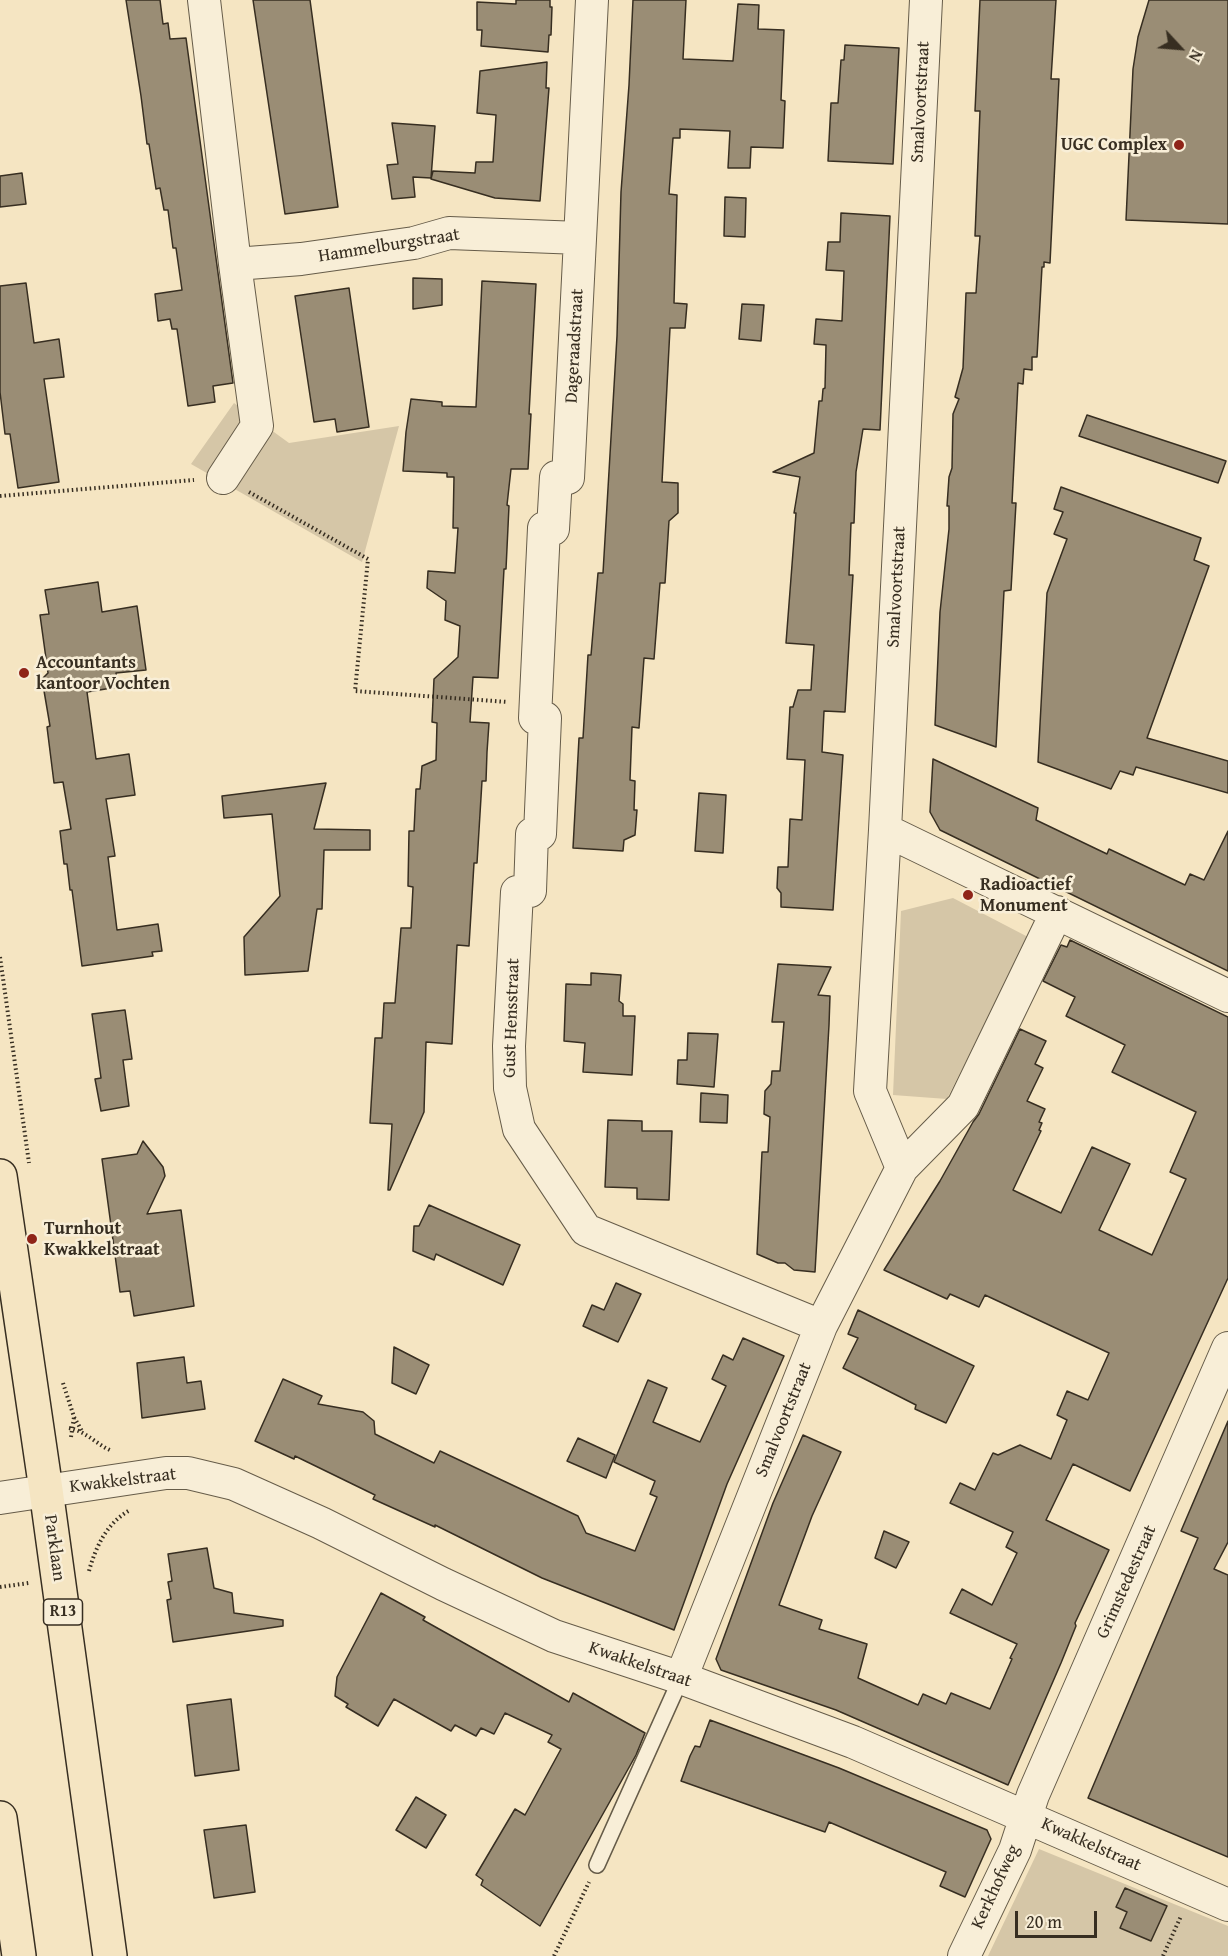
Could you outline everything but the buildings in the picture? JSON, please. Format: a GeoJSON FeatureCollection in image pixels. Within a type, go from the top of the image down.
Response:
{"type":"FeatureCollection","features":[{"type":"Feature","properties":{"kind":"main road","name":"Parklaan"},"geometry":{"type":"LineString","coordinates":[[0,1176],[110,1956]]}},
{"type":"Feature","properties":{"kind":"main road"},"geometry":{"type":"LineString","coordinates":[[0,1818],[20,1956]]}},
{"type":"Feature","properties":{"kind":"street"},"geometry":{"type":"LineString","coordinates":[[204,0],[235,264],[257,426],[224,478]]}},
{"type":"Feature","properties":{"kind":"street","name":"Dageraadstraat"},"geometry":{"type":"LineString","coordinates":[[537,669],[544,528],[554,529],[556,477],[568,478],[592,0]]}},
{"type":"Feature","properties":{"kind":"street","name":"Smalvoortstraat"},"geometry":{"type":"LineString","coordinates":[[902,1168],[870,1091],[926,0]]}},
{"type":"Feature","properties":{"kind":"street","name":"Hammelburgstraat"},"geometry":{"type":"LineString","coordinates":[[235,264],[301,259],[414,243],[449,233],[580,238]]}},
{"type":"Feature","properties":{"kind":"street","name":"Gust Hensstraat"},"geometry":{"type":"LineString","coordinates":[[537,669],[535,717],[546,718],[540,834],[532,834],[530,891],[517,892],[509,1046],[510,1088],[519,1130],[586,1230],[821,1326]]}},
{"type":"Feature","properties":{"kind":"street"},"geometry":{"type":"LineString","coordinates":[[885,830],[1228,996]]}},
{"type":"Feature","properties":{"kind":"street","name":"Smalvoortstraat"},"geometry":{"type":"LineString","coordinates":[[681,1678],[821,1326],[902,1168],[963,1107],[1057,912]]}},
{"type":"Feature","properties":{"kind":"street","name":"Grimstedestraat"},"geometry":{"type":"LineString","coordinates":[[1027,1816],[1033,1795],[1228,1348]]}},
{"type":"Feature","properties":{"kind":"street","name":"Kwakkelstraat"},"geometry":{"type":"LineString","coordinates":[[0,1498],[166,1473],[188,1473],[234,1484],[321,1523],[443,1584],[554,1635],[681,1678],[853,1742],[1228,1905]]}},
{"type":"Feature","properties":{"kind":"street","name":"Kerkhofweg"},"geometry":{"type":"LineString","coordinates":[[964,1956],[1015,1850],[1027,1816]]}},
{"type":"Feature","properties":{"kind":"lane"},"geometry":{"type":"LineString","coordinates":[[597,1865],[681,1678]]}},
{"type":"Feature","properties":{"kind":"path"},"geometry":{"type":"LineString","coordinates":[[0,496],[224,478],[368,559],[355,691],[536,705]]}},
{"type":"Feature","properties":{"kind":"path"},"geometry":{"type":"LineString","coordinates":[[88,1575],[105,1532],[132,1509]]}},
{"type":"Feature","properties":{"kind":"path"},"geometry":{"type":"LineString","coordinates":[[554,1956],[597,1865]]}},
{"type":"Feature","properties":{"kind":"path"},"geometry":{"type":"LineString","coordinates":[[1163,1956],[1192,1891]]}},
{"type":"Feature","properties":{"kind":"shaded area"},"geometry":{"type":"Polygon","coordinates":[[[234,403],[289,443],[399,426],[362,562],[191,464],[234,403]]]}},
{"type":"Feature","properties":{"kind":"shaded area"},"geometry":{"type":"Polygon","coordinates":[[[953,898],[1028,937],[947,1099],[893,1095],[901,911],[953,898]]]}},
{"type":"Feature","properties":{"kind":"shaded area"},"geometry":{"type":"Polygon","coordinates":[[[1039,1849],[1228,1926],[1228,1956],[988,1956],[1039,1849]]]}},
{"type":"Feature","properties":{"kind":"place","name":"UGC Complex"},"geometry":{"type":"Point","coordinates":[1179,145]}},
{"type":"Feature","properties":{"kind":"place","name":"Accountants kantoor Vochten"},"geometry":{"type":"Point","coordinates":[24,673]}},
{"type":"Feature","properties":{"kind":"place","name":"Radioactief Monument"},"geometry":{"type":"Point","coordinates":[968,895]}},
{"type":"Feature","properties":{"kind":"place","name":"Turnhout Kwakkelstraat"},"geometry":{"type":"Point","coordinates":[32,1239]}}]}
